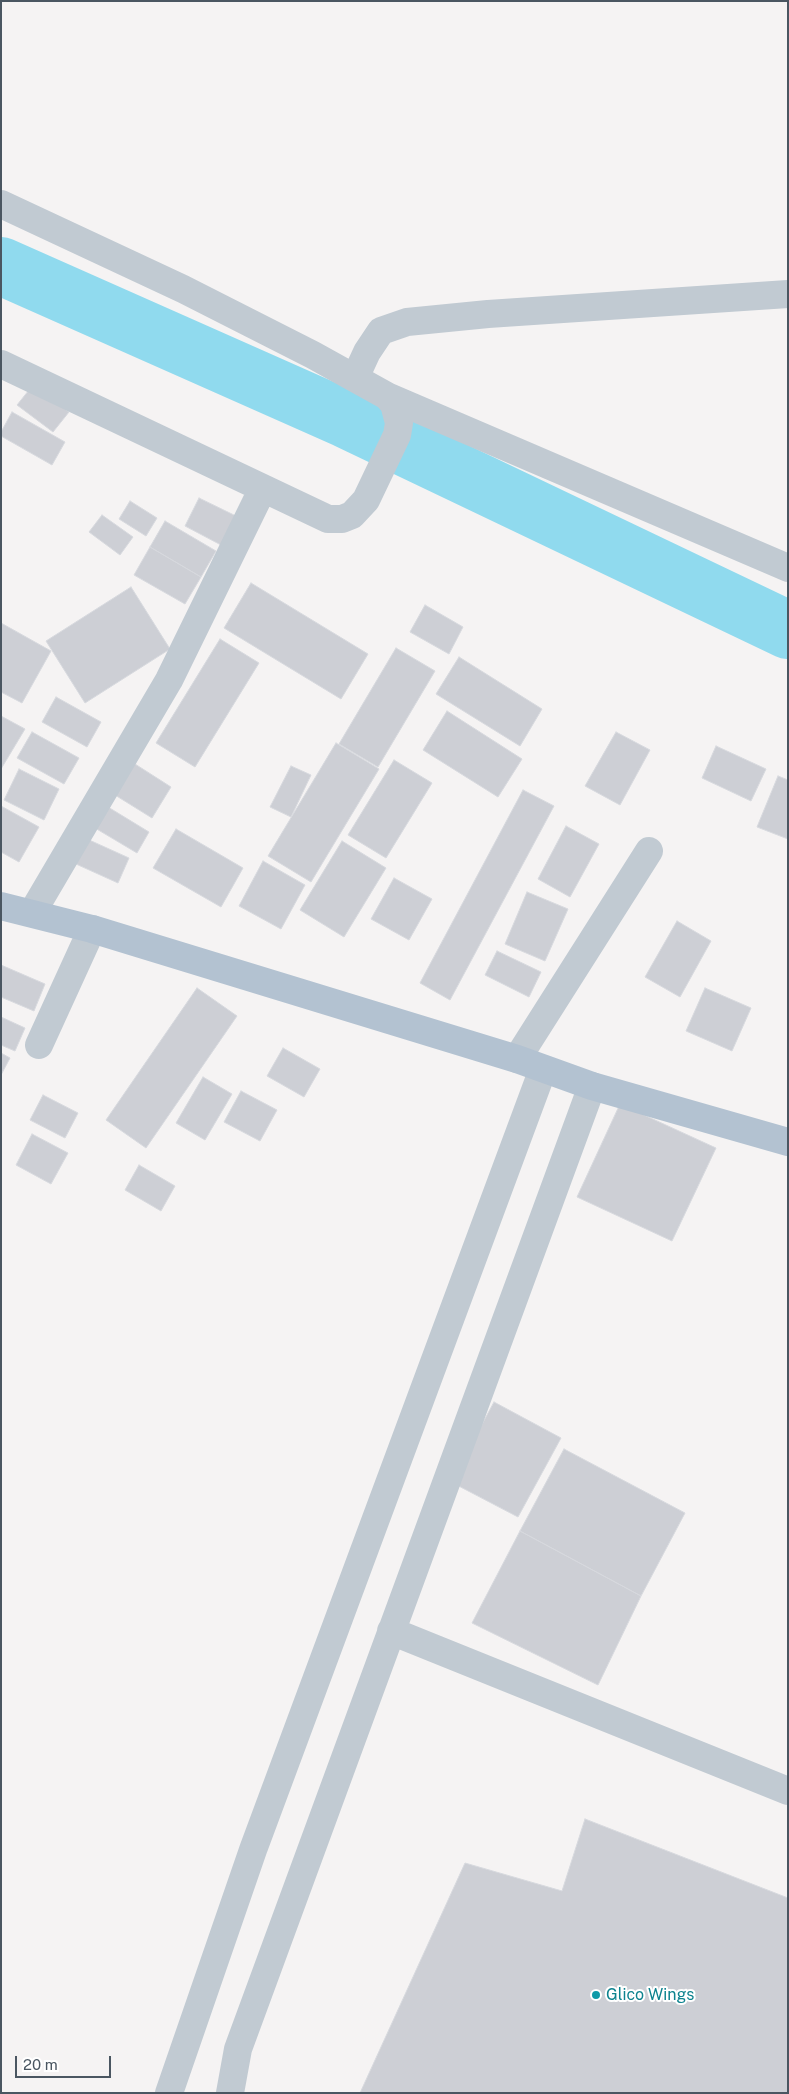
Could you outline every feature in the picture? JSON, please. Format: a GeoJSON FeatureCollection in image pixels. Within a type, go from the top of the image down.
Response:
{"type":"FeatureCollection","features":[{"type":"Feature","properties":{"kind":"main road"},"geometry":{"type":"LineString","coordinates":[[1,906],[92,929],[517,1059],[592,1086],[788,1142]]}},
{"type":"Feature","properties":{"kind":"street"},"geometry":{"type":"LineString","coordinates":[[1,204],[183,289],[387,396],[788,568]]}},
{"type":"Feature","properties":{"kind":"street"},"geometry":{"type":"LineString","coordinates":[[355,378],[367,352],[381,331],[407,322],[488,314],[788,294]]}},
{"type":"Feature","properties":{"kind":"street"},"geometry":{"type":"LineString","coordinates":[[1,364],[328,519],[342,519],[352,515],[366,500],[397,435],[399,423],[397,414],[394,404],[387,396]]}},
{"type":"Feature","properties":{"kind":"street"},"geometry":{"type":"LineString","coordinates":[[32,913],[169,680],[263,488]]}},
{"type":"Feature","properties":{"kind":"street"},"geometry":{"type":"LineString","coordinates":[[517,1059],[649,851]]}},
{"type":"Feature","properties":{"kind":"street"},"geometry":{"type":"LineString","coordinates":[[39,1045],[92,929]]}},
{"type":"Feature","properties":{"kind":"street"},"geometry":{"type":"LineString","coordinates":[[169,2093],[254,1847],[543,1069]]}},
{"type":"Feature","properties":{"kind":"street"},"geometry":{"type":"LineString","coordinates":[[230,2093],[238,2049],[592,1086]]}},
{"type":"Feature","properties":{"kind":"street"},"geometry":{"type":"LineString","coordinates":[[391,1631],[788,1791]]}},
{"type":"Feature","properties":{"kind":"building"},"geometry":{"type":"Polygon","coordinates":[[[33,385],[69,412],[53,432],[17,405],[33,385]]]}},
{"type":"Feature","properties":{"kind":"building"},"geometry":{"type":"Polygon","coordinates":[[[12,412],[65,442],[52,465],[1,436],[1,432],[12,412]]]}},
{"type":"Feature","properties":{"kind":"building"},"geometry":{"type":"Polygon","coordinates":[[[199,498],[236,516],[221,545],[185,526],[199,498]]]}},
{"type":"Feature","properties":{"kind":"building"},"geometry":{"type":"Polygon","coordinates":[[[130,501],[157,518],[146,536],[119,519],[130,501]]]}},
{"type":"Feature","properties":{"kind":"building"},"geometry":{"type":"Polygon","coordinates":[[[102,515],[133,537],[120,555],[89,532],[102,515]]]}},
{"type":"Feature","properties":{"kind":"building"},"geometry":{"type":"Polygon","coordinates":[[[165,521],[216,551],[201,577],[150,547],[165,521]]]}},
{"type":"Feature","properties":{"kind":"building"},"geometry":{"type":"Polygon","coordinates":[[[150,547],[201,577],[185,604],[134,575],[150,547]]]}},
{"type":"Feature","properties":{"kind":"building"},"geometry":{"type":"Polygon","coordinates":[[[251,583],[368,654],[341,699],[224,628],[251,583]]]}},
{"type":"Feature","properties":{"kind":"building"},"geometry":{"type":"Polygon","coordinates":[[[131,587],[170,649],[85,703],[46,641],[131,587]]]}},
{"type":"Feature","properties":{"kind":"building"},"geometry":{"type":"Polygon","coordinates":[[[425,605],[463,627],[449,654],[410,632],[425,605]]]}},
{"type":"Feature","properties":{"kind":"building"},"geometry":{"type":"Polygon","coordinates":[[[1,623],[51,651],[22,703],[1,692],[1,623]]]}},
{"type":"Feature","properties":{"kind":"building"},"geometry":{"type":"Polygon","coordinates":[[[220,639],[259,663],[195,767],[156,743],[220,639]]]}},
{"type":"Feature","properties":{"kind":"building"},"geometry":{"type":"Polygon","coordinates":[[[396,648],[435,671],[378,767],[339,744],[396,648]]]}},
{"type":"Feature","properties":{"kind":"building"},"geometry":{"type":"Polygon","coordinates":[[[459,657],[542,709],[520,746],[436,694],[459,657]]]}},
{"type":"Feature","properties":{"kind":"building"},"geometry":{"type":"Polygon","coordinates":[[[56,697],[101,722],[87,747],[42,722],[56,697]]]}},
{"type":"Feature","properties":{"kind":"building"},"geometry":{"type":"Polygon","coordinates":[[[447,711],[522,759],[498,797],[423,750],[447,711]]]}},
{"type":"Feature","properties":{"kind":"building"},"geometry":{"type":"Polygon","coordinates":[[[1,716],[25,729],[1,769],[1,716]]]}},
{"type":"Feature","properties":{"kind":"building"},"geometry":{"type":"Polygon","coordinates":[[[32,732],[79,758],[64,784],[17,758],[32,732]]]}},
{"type":"Feature","properties":{"kind":"building"},"geometry":{"type":"Polygon","coordinates":[[[616,732],[650,750],[620,805],[585,786],[616,732]]]}},
{"type":"Feature","properties":{"kind":"building"},"geometry":{"type":"Polygon","coordinates":[[[336,743],[379,769],[311,882],[268,856],[336,743]]]}},
{"type":"Feature","properties":{"kind":"building"},"geometry":{"type":"Polygon","coordinates":[[[716,746],[766,769],[751,801],[702,778],[716,746]]]}},
{"type":"Feature","properties":{"kind":"building"},"geometry":{"type":"Polygon","coordinates":[[[394,760],[432,783],[386,858],[348,835],[394,760]]]}},
{"type":"Feature","properties":{"kind":"building"},"geometry":{"type":"Polygon","coordinates":[[[135,764],[171,787],[152,818],[115,795],[135,764]]]}},
{"type":"Feature","properties":{"kind":"building"},"geometry":{"type":"Polygon","coordinates":[[[291,766],[311,775],[291,817],[270,807],[291,766]]]}},
{"type":"Feature","properties":{"kind":"building"},"geometry":{"type":"Polygon","coordinates":[[[19,769],[59,789],[44,820],[4,800],[19,769]]]}},
{"type":"Feature","properties":{"kind":"building"},"geometry":{"type":"Polygon","coordinates":[[[778,776],[788,780],[788,839],[757,827],[778,776]]]}},
{"type":"Feature","properties":{"kind":"building"},"geometry":{"type":"Polygon","coordinates":[[[523,790],[554,806],[450,1000],[420,983],[523,790]]]}},
{"type":"Feature","properties":{"kind":"building"},"geometry":{"type":"Polygon","coordinates":[[[1,806],[39,827],[19,862],[1,852],[1,806]]]}},
{"type":"Feature","properties":{"kind":"building"},"geometry":{"type":"Polygon","coordinates":[[[108,807],[149,832],[137,853],[95,828],[108,807]]]}},
{"type":"Feature","properties":{"kind":"building"},"geometry":{"type":"Polygon","coordinates":[[[566,826],[599,844],[570,897],[538,879],[566,826]]]}},
{"type":"Feature","properties":{"kind":"building"},"geometry":{"type":"Polygon","coordinates":[[[176,829],[243,868],[221,907],[153,868],[176,829]]]}},
{"type":"Feature","properties":{"kind":"building"},"geometry":{"type":"Polygon","coordinates":[[[87,839],[129,858],[118,883],[76,864],[87,839]]]}},
{"type":"Feature","properties":{"kind":"building"},"geometry":{"type":"Polygon","coordinates":[[[342,841],[386,868],[344,937],[300,910],[342,841]]]}},
{"type":"Feature","properties":{"kind":"building"},"geometry":{"type":"Polygon","coordinates":[[[263,861],[305,885],[281,929],[239,906],[263,861]]]}},
{"type":"Feature","properties":{"kind":"building"},"geometry":{"type":"Polygon","coordinates":[[[394,878],[432,899],[409,940],[371,919],[394,878]]]}},
{"type":"Feature","properties":{"kind":"building"},"geometry":{"type":"Polygon","coordinates":[[[527,892],[568,909],[545,961],[505,944],[527,892]]]}},
{"type":"Feature","properties":{"kind":"building"},"geometry":{"type":"Polygon","coordinates":[[[677,921],[711,941],[680,997],[645,977],[677,921]]]}},
{"type":"Feature","properties":{"kind":"building"},"geometry":{"type":"Polygon","coordinates":[[[497,951],[541,972],[529,997],[485,975],[497,951]]]}},
{"type":"Feature","properties":{"kind":"building"},"geometry":{"type":"Polygon","coordinates":[[[1,965],[45,984],[34,1011],[1,997],[1,965]]]}},
{"type":"Feature","properties":{"kind":"building"},"geometry":{"type":"Polygon","coordinates":[[[197,988],[237,1016],[146,1148],[106,1120],[197,988]]]}},
{"type":"Feature","properties":{"kind":"building"},"geometry":{"type":"Polygon","coordinates":[[[705,988],[751,1008],[732,1051],[686,1031],[705,988]]]}},
{"type":"Feature","properties":{"kind":"building"},"geometry":{"type":"Polygon","coordinates":[[[1,1017],[25,1028],[15,1051],[1,1045],[1,1017]]]}},
{"type":"Feature","properties":{"kind":"building"},"geometry":{"type":"Polygon","coordinates":[[[283,1048],[320,1069],[304,1097],[267,1076],[283,1048]]]}},
{"type":"Feature","properties":{"kind":"building"},"geometry":{"type":"Polygon","coordinates":[[[1,1053],[10,1058],[1,1075],[1,1053]]]}},
{"type":"Feature","properties":{"kind":"building"},"geometry":{"type":"Polygon","coordinates":[[[203,1077],[232,1094],[205,1140],[176,1123],[203,1077]]]}},
{"type":"Feature","properties":{"kind":"building"},"geometry":{"type":"Polygon","coordinates":[[[241,1091],[277,1110],[260,1141],[224,1122],[241,1091]]]}},
{"type":"Feature","properties":{"kind":"building"},"geometry":{"type":"Polygon","coordinates":[[[43,1095],[78,1113],[65,1138],[30,1120],[43,1095]]]}},
{"type":"Feature","properties":{"kind":"building"},"geometry":{"type":"Polygon","coordinates":[[[620,1104],[716,1148],[672,1241],[577,1197],[620,1104]]]}},
{"type":"Feature","properties":{"kind":"building"},"geometry":{"type":"Polygon","coordinates":[[[32,1134],[68,1153],[51,1184],[16,1165],[32,1134]]]}},
{"type":"Feature","properties":{"kind":"building"},"geometry":{"type":"Polygon","coordinates":[[[139,1165],[175,1186],[161,1211],[125,1190],[139,1165]]]}},
{"type":"Feature","properties":{"kind":"building"},"geometry":{"type":"Polygon","coordinates":[[[494,1402],[561,1438],[518,1517],[451,1482],[494,1402]]]}},
{"type":"Feature","properties":{"kind":"building"},"geometry":{"type":"Polygon","coordinates":[[[564,1449],[685,1513],[641,1596],[520,1531],[564,1449]]]}},
{"type":"Feature","properties":{"kind":"building"},"geometry":{"type":"Polygon","coordinates":[[[520,1531],[641,1596],[598,1685],[472,1623],[520,1531]]]}},
{"type":"Feature","properties":{"kind":"building","name":"Glico Wings"},"geometry":{"type":"Polygon","coordinates":[[[585,1819],[788,1898],[788,2093],[360,2093],[465,1863],[562,1891],[585,1819]]]}},
{"type":"Feature","properties":{"kind":"waterway"},"geometry":{"type":"LineString","coordinates":[[1,266],[346,419],[788,630]]}},
{"type":"Feature","properties":{"kind":"place","name":"Glico Wings"},"geometry":{"type":"Point","coordinates":[596,1995]}}]}
